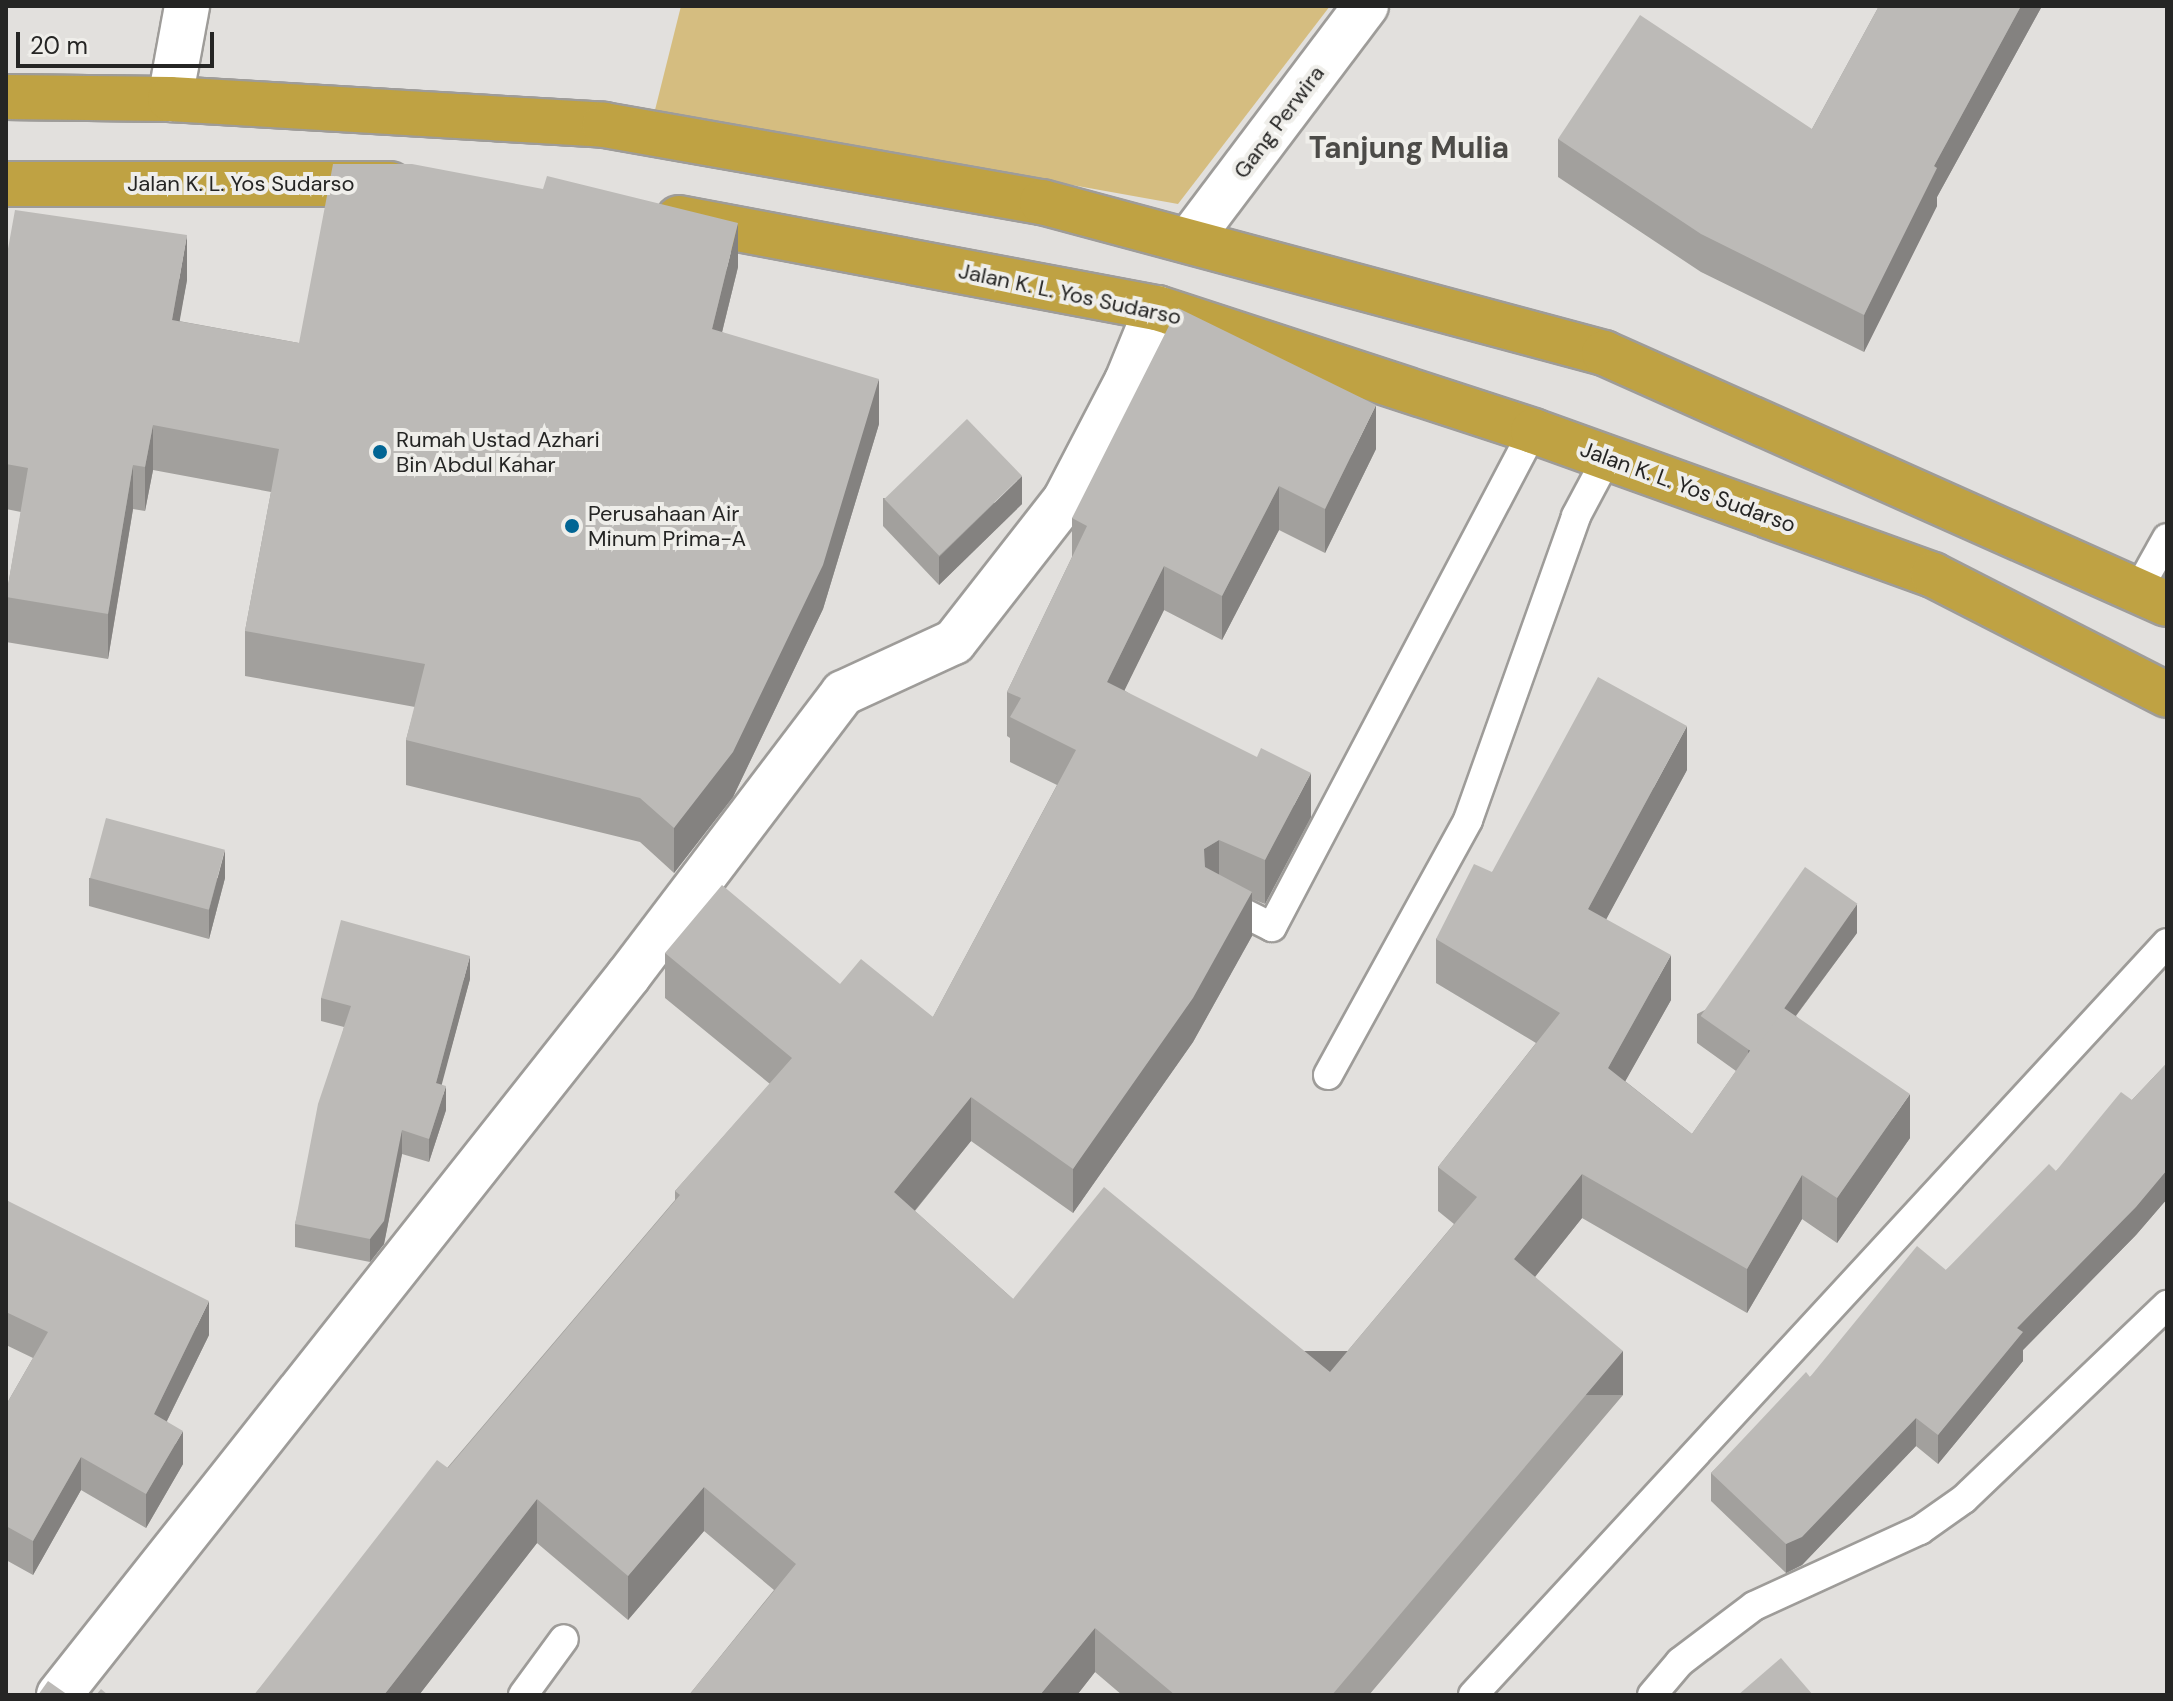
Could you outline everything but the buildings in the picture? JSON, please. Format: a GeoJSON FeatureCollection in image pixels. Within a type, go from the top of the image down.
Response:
{"type":"FeatureCollection","features":[{"type":"Feature","properties":{"kind":"highway"},"geometry":{"type":"LineString","coordinates":[[6,97],[170,99],[604,125],[1042,202],[1191,238],[1604,353],[2153,596]]}},
{"type":"Feature","properties":{"kind":"highway","name":"Jalan K. L. Yos Sudarso"},"geometry":{"type":"LineString","coordinates":[[6,184],[437,184]]}},
{"type":"Feature","properties":{"kind":"highway","name":"Jalan K. L. Yos Sudarso"},"geometry":{"type":"LineString","coordinates":[[642,211],[1157,308],[1533,431],[1933,575],[2167,695]]}},
{"type":"Feature","properties":{"kind":"street"},"geometry":{"type":"LineString","coordinates":[[170,99],[187,6]]}},
{"type":"Feature","properties":{"kind":"street","name":"Gang Perwira"},"geometry":{"type":"LineString","coordinates":[[1191,238],[1366,6]]}},
{"type":"Feature","properties":{"kind":"street"},"geometry":{"type":"LineString","coordinates":[[59,1695],[629,975],[843,693],[954,642],[1065,500],[1127,381],[1157,308]]}},
{"type":"Feature","properties":{"kind":"lane"},"geometry":{"type":"LineString","coordinates":[[1219,901],[1272,927],[1533,431]]}},
{"type":"Feature","properties":{"kind":"lane"},"geometry":{"type":"LineString","coordinates":[[1328,1075],[1468,820],[1576,516],[1607,458]]}},
{"type":"Feature","properties":{"kind":"lane"},"geometry":{"type":"LineString","coordinates":[[2153,596],[2167,538]]}},
{"type":"Feature","properties":{"kind":"lane"},"geometry":{"type":"LineString","coordinates":[[1473,1695],[2167,943]]}},
{"type":"Feature","properties":{"kind":"lane"},"geometry":{"type":"LineString","coordinates":[[1652,1695],[1680,1662],[1754,1606],[1920,1530],[1964,1499],[2167,1305]]}},
{"type":"Feature","properties":{"kind":"lane"},"geometry":{"type":"LineString","coordinates":[[523,1695],[564,1639]]}},
{"type":"Feature","properties":{"kind":"shaded area"},"geometry":{"type":"Polygon","coordinates":[[[681,6],[1330,6],[1178,204],[655,110],[681,6]]]}},
{"type":"Feature","properties":{"kind":"place","name":"Rumah Ustad Azhari Bin Abdul Kahar"},"geometry":{"type":"Point","coordinates":[380,452]}},
{"type":"Feature","properties":{"kind":"place","name":"Perusahaan Air Minum Prima-A"},"geometry":{"type":"Point","coordinates":[572,526]}},
{"type":"Feature","properties":{"kind":"district","name":"Tanjung Mulia"},"geometry":{"type":"Point","coordinates":[1409,148]}}]}
